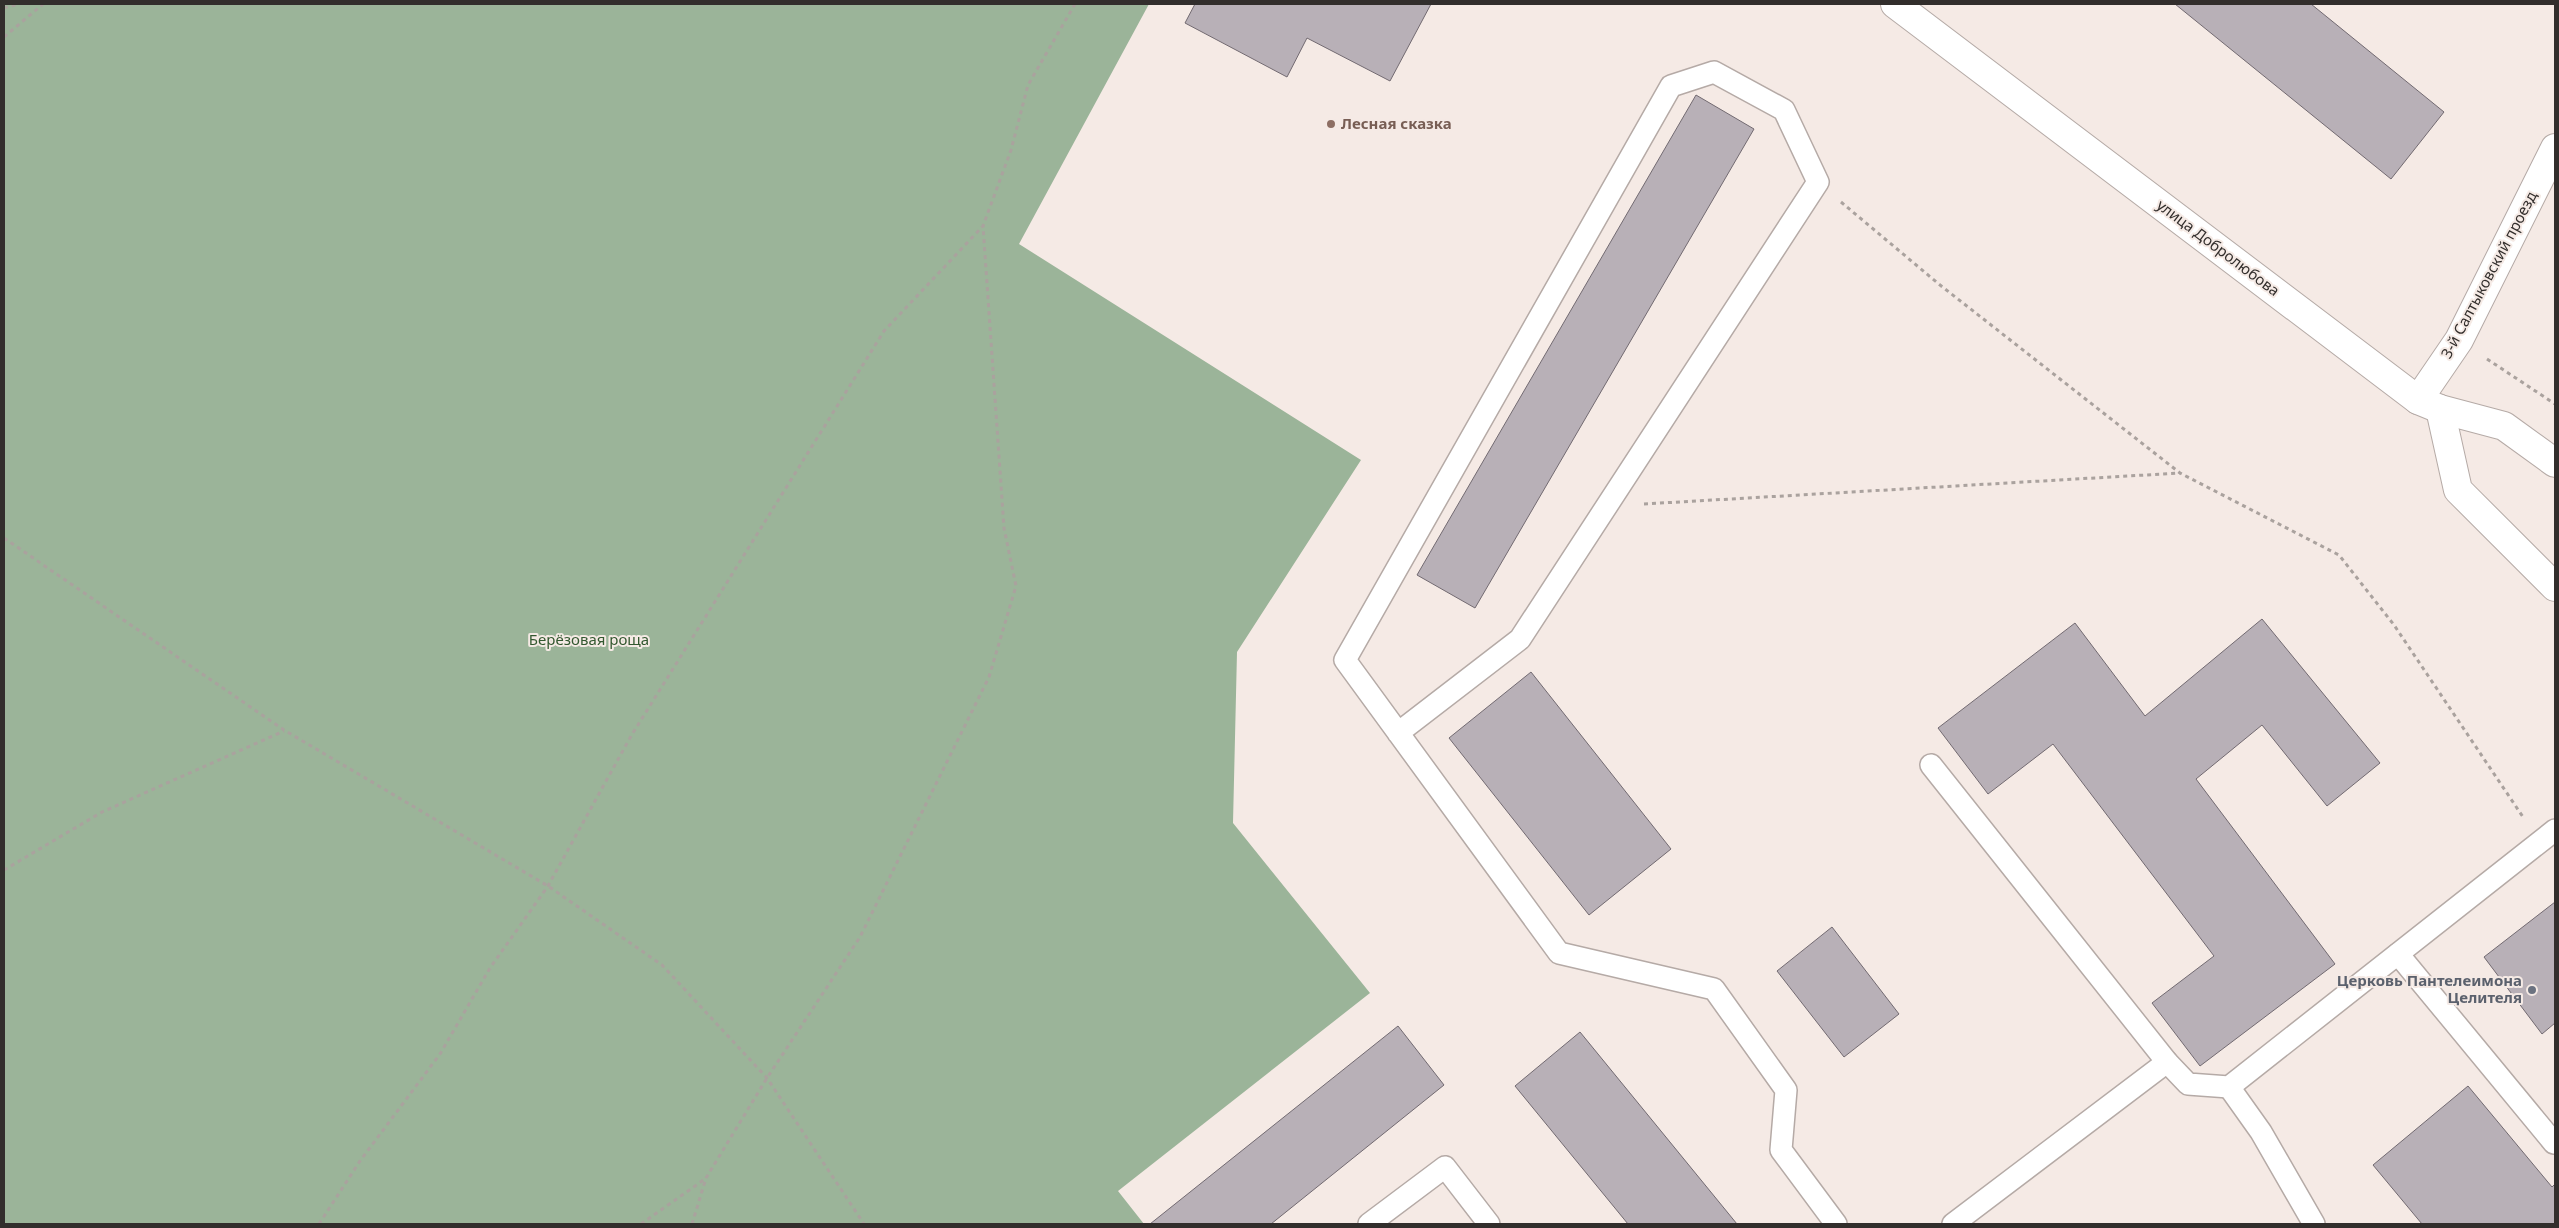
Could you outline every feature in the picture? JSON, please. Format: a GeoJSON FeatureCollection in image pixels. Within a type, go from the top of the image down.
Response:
{"type":"FeatureCollection","features":[{"type":"Feature","properties":{"kind":"street","name":"улица Добролюбова"},"geometry":{"type":"LineString","coordinates":[[1895,4],[2429,404],[2504,426],[2555,463]]}},
{"type":"Feature","properties":{"kind":"street","name":"3-й Салтыковский проезд"},"geometry":{"type":"LineString","coordinates":[[2429,404],[2555,148]]}},
{"type":"Feature","properties":{"kind":"street"},"geometry":{"type":"LineString","coordinates":[[2429,404],[2458,490],[2555,588]]}},
{"type":"Feature","properties":{"kind":"lane"},"geometry":{"type":"LineString","coordinates":[[1398,733],[1520,639],[1818,182],[1784,110],[1714,72],[1671,86],[1345,660],[1398,733],[1559,953],[1714,988],[1786,1090],[1781,1150],[1836,1224]]}},
{"type":"Feature","properties":{"kind":"lane"},"geometry":{"type":"LineString","coordinates":[[1931,765],[2166,1062],[2188,1084],[2229,1087],[2548,836]]}},
{"type":"Feature","properties":{"kind":"lane"},"geometry":{"type":"LineString","coordinates":[[2398,954],[2555,1142]]}},
{"type":"Feature","properties":{"kind":"lane"},"geometry":{"type":"LineString","coordinates":[[1953,1224],[2166,1062]]}},
{"type":"Feature","properties":{"kind":"lane"},"geometry":{"type":"LineString","coordinates":[[2229,1087],[2261,1132],[2314,1224]]}},
{"type":"Feature","properties":{"kind":"lane"},"geometry":{"type":"LineString","coordinates":[[1369,1224],[1445,1167],[1489,1224]]}},
{"type":"Feature","properties":{"kind":"path"},"geometry":{"type":"LineString","coordinates":[[4,8],[18,4]]}},
{"type":"Feature","properties":{"kind":"path"},"geometry":{"type":"LineString","coordinates":[[4,37],[43,4]]}},
{"type":"Feature","properties":{"kind":"path"},"geometry":{"type":"LineString","coordinates":[[318,1224],[360,1161],[440,1054],[490,968],[548,886],[631,736],[884,331],[982,226],[1011,150],[1028,85],[1075,4]]}},
{"type":"Feature","properties":{"kind":"path"},"geometry":{"type":"LineString","coordinates":[[1818,182],[1940,285],[2180,473],[2339,555],[2394,625],[2548,836]]}},
{"type":"Feature","properties":{"kind":"path"},"geometry":{"type":"LineString","coordinates":[[692,1224],[706,1178],[767,1078],[860,937],[990,677],[1016,586],[1004,528],[982,226]]}},
{"type":"Feature","properties":{"kind":"path"},"geometry":{"type":"LineString","coordinates":[[2459,340],[2555,404]]}},
{"type":"Feature","properties":{"kind":"path"},"geometry":{"type":"LineString","coordinates":[[1606,506],[2180,473]]}},
{"type":"Feature","properties":{"kind":"path"},"geometry":{"type":"LineString","coordinates":[[4,538],[284,730],[548,886],[662,964],[767,1078],[864,1224]]}},
{"type":"Feature","properties":{"kind":"path"},"geometry":{"type":"LineString","coordinates":[[4,870],[102,812],[284,730]]}},
{"type":"Feature","properties":{"kind":"path"},"geometry":{"type":"LineString","coordinates":[[641,1224],[706,1178]]}},
{"type":"Feature","properties":{"kind":"green space","name":"Берёзовая роща"},"geometry":{"type":"Polygon","coordinates":[[[4,4],[1149,4],[1019,244],[1361,460],[1237,652],[1233,823],[1370,993],[1118,1191],[1144,1224],[4,1224],[4,4]]]}},
{"type":"Feature","properties":{"kind":"building"},"geometry":{"type":"Polygon","coordinates":[[[1195,4],[1431,4],[1390,81],[1307,38],[1287,77],[1185,23],[1195,4]]]}},
{"type":"Feature","properties":{"kind":"building"},"geometry":{"type":"Polygon","coordinates":[[[2175,4],[2311,4],[2444,112],[2391,179],[2175,4]]]}},
{"type":"Feature","properties":{"kind":"building"},"geometry":{"type":"Polygon","coordinates":[[[1696,95],[1754,129],[1475,608],[1417,575],[1696,95]]]}},
{"type":"Feature","properties":{"kind":"building"},"geometry":{"type":"Polygon","coordinates":[[[2262,619],[2380,763],[2327,806],[2262,725],[2196,779],[2335,964],[2200,1066],[2152,1003],[2214,956],[2053,744],[1988,794],[1938,728],[2075,623],[2145,716],[2262,619]]]}},
{"type":"Feature","properties":{"kind":"building"},"geometry":{"type":"Polygon","coordinates":[[[1531,672],[1671,849],[1589,915],[1449,738],[1531,672]]]}},
{"type":"Feature","properties":{"kind":"building","name":"Церковь Пантелеимона Целителя"},"geometry":{"type":"Polygon","coordinates":[[[2555,902],[2555,1023],[2542,1034],[2484,957],[2555,902]]]}},
{"type":"Feature","properties":{"kind":"building"},"geometry":{"type":"Polygon","coordinates":[[[1832,927],[1899,1014],[1844,1057],[1777,971],[1832,927]]]}},
{"type":"Feature","properties":{"kind":"building"},"geometry":{"type":"Polygon","coordinates":[[[1398,1026],[1444,1085],[1271,1224],[1150,1224],[1398,1026]]]}},
{"type":"Feature","properties":{"kind":"building"},"geometry":{"type":"Polygon","coordinates":[[[1580,1032],[1737,1224],[1628,1224],[1515,1086],[1580,1032]]]}},
{"type":"Feature","properties":{"kind":"building"},"geometry":{"type":"Polygon","coordinates":[[[2468,1086],[2552,1187],[2555,1184],[2555,1224],[2422,1224],[2373,1165],[2468,1086]]]}},
{"type":"Feature","properties":{"kind":"place","name":"Лесная сказка"},"geometry":{"type":"Point","coordinates":[1331,124]}},
{"type":"Feature","properties":{"kind":"place","name":"Церковь Пантелеимона Целителя"},"geometry":{"type":"Point","coordinates":[2532,990]}}]}
